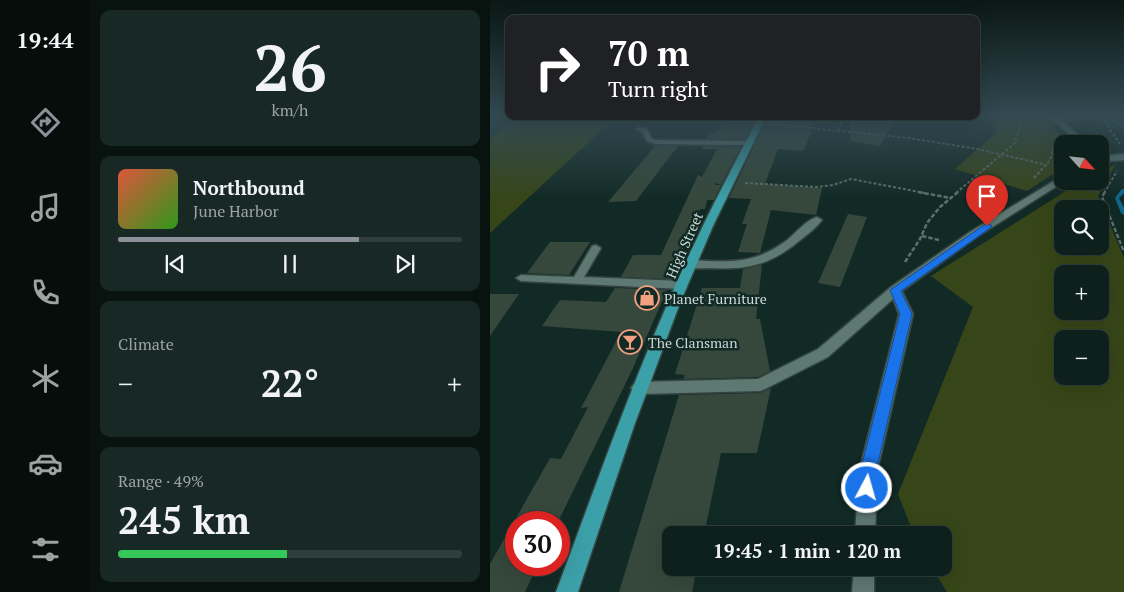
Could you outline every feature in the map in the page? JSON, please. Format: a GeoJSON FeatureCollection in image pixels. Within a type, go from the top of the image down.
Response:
{"type":"FeatureCollection","features":[{"type":"Feature","properties":{"kind":"main road","name":"High Street"},"geometry":{"type":"LineString","coordinates":[[567,592],[639,388],[690,264],[749,145]]}},
{"type":"Feature","properties":{"kind":"street"},"geometry":{"type":"LineString","coordinates":[[1109,157],[1124,157]]}},
{"type":"Feature","properties":{"kind":"street"},"geometry":{"type":"LineString","coordinates":[[639,388],[760,385],[823,353],[895,290],[974,234],[1054,184]]}},
{"type":"Feature","properties":{"kind":"street"},"geometry":{"type":"LineString","coordinates":[[690,264],[717,265],[761,261],[797,238],[817,220]]}},
{"type":"Feature","properties":{"kind":"street"},"geometry":{"type":"LineString","coordinates":[[865,526],[868,472],[906,314],[895,290]]}},
{"type":"Feature","properties":{"kind":"street"},"geometry":{"type":"LineString","coordinates":[[862,592],[863,576]]}},
{"type":"Feature","properties":{"kind":"lane"},"geometry":{"type":"LineString","coordinates":[[577,280],[596,248]]}},
{"type":"Feature","properties":{"kind":"lane"},"geometry":{"type":"LineString","coordinates":[[521,278],[682,285]]}},
{"type":"Feature","properties":{"kind":"path"},"geometry":{"type":"LineString","coordinates":[[950,145],[1048,165]]}},
{"type":"Feature","properties":{"kind":"path"},"geometry":{"type":"LineString","coordinates":[[903,265],[922,236],[927,222],[940,207],[1014,145]]}},
{"type":"Feature","properties":{"kind":"path"},"geometry":{"type":"LineString","coordinates":[[1032,181],[1048,165],[1055,145]]}},
{"type":"Feature","properties":{"kind":"path"},"geometry":{"type":"LineString","coordinates":[[1120,166],[1102,196],[1124,252]]}},
{"type":"Feature","properties":{"kind":"path"},"geometry":{"type":"LineString","coordinates":[[730,182],[818,186],[833,185],[851,179],[952,198]]}},
{"type":"Feature","properties":{"kind":"path"},"geometry":{"type":"LineString","coordinates":[[922,236],[942,241]]}},
{"type":"Feature","properties":{"kind":"green space"},"geometry":{"type":"Polygon","coordinates":[[[490,145],[586,145],[490,233],[490,145]]]}},
{"type":"Feature","properties":{"kind":"green space"},"geometry":{"type":"Polygon","coordinates":[[[983,145],[1054,145],[1054,173],[1027,191],[955,169],[983,145]]]}},
{"type":"Feature","properties":{"kind":"green space"},"geometry":{"type":"Polygon","coordinates":[[[1116,164],[1109,176],[1109,168],[1116,164]]]}},
{"type":"Feature","properties":{"kind":"green space"},"geometry":{"type":"Polygon","coordinates":[[[1067,190],[1101,190],[1098,196],[1100,200],[1054,200],[1054,255],[1109,255],[1109,222],[1124,258],[1124,592],[947,592],[937,576],[952,576],[952,526],[910,526],[898,494],[973,307],[931,276],[1067,190]]]}},
{"type":"Feature","properties":{"kind":"building"},"geometry":{"type":"Polygon","coordinates":[[[755,145],[806,145],[803,151],[778,149],[765,184],[822,188],[816,215],[771,210],[760,253],[738,252],[747,224],[742,224],[751,199],[729,198],[755,145]]]}},
{"type":"Feature","properties":{"kind":"building"},"geometry":{"type":"Polygon","coordinates":[[[655,146],[678,146],[636,201],[608,202],[655,146]]]}},
{"type":"Feature","properties":{"kind":"building"},"geometry":{"type":"Polygon","coordinates":[[[703,146],[741,147],[714,200],[707,200],[705,209],[700,209],[671,279],[621,277],[633,255],[661,255],[698,175],[702,177],[717,149],[702,149],[703,146]]]}},
{"type":"Feature","properties":{"kind":"building"},"geometry":{"type":"Polygon","coordinates":[[[848,214],[867,217],[840,287],[818,283],[848,214]]]}},
{"type":"Feature","properties":{"kind":"building"},"geometry":{"type":"Polygon","coordinates":[[[550,242],[590,242],[569,275],[527,273],[550,242]]]}},
{"type":"Feature","properties":{"kind":"building"},"geometry":{"type":"Polygon","coordinates":[[[762,265],[756,319],[760,319],[770,371],[758,377],[683,379],[685,375],[675,374],[702,288],[740,288],[743,269],[762,265]]]}},
{"type":"Feature","properties":{"kind":"building"},"geometry":{"type":"Polygon","coordinates":[[[615,288],[667,290],[633,368],[563,511],[520,511],[550,458],[561,459],[588,407],[581,408],[621,332],[542,326],[560,300],[606,302],[615,288]]]}},
{"type":"Feature","properties":{"kind":"building"},"geometry":{"type":"Polygon","coordinates":[[[490,294],[519,294],[490,336],[490,294]]]}},
{"type":"Feature","properties":{"kind":"building"},"geometry":{"type":"Polygon","coordinates":[[[771,388],[757,453],[721,453],[706,526],[662,526],[662,576],[695,576],[692,592],[619,592],[679,395],[760,393],[771,388]]]}},
{"type":"Feature","properties":{"kind":"building"},"geometry":{"type":"Polygon","coordinates":[[[505,538],[505,576],[533,576],[525,592],[490,592],[490,564],[505,538]]]}},
{"type":"Feature","properties":{"kind":"waterway"},"geometry":{"type":"LineString","coordinates":[[1124,190],[1117,198],[1124,213]]}},
{"type":"Feature","properties":{"kind":"place","name":"Planet Furniture"},"geometry":{"type":"Point","coordinates":[647,298]}},
{"type":"Feature","properties":{"kind":"place","name":"The Clansman"},"geometry":{"type":"Point","coordinates":[630,342]}},
{"type":"Feature","properties":{"kind":"route"},"geometry":{"type":"LineString","coordinates":[[867,488],[868,472],[906,314],[895,290],[987,226]]}}]}
